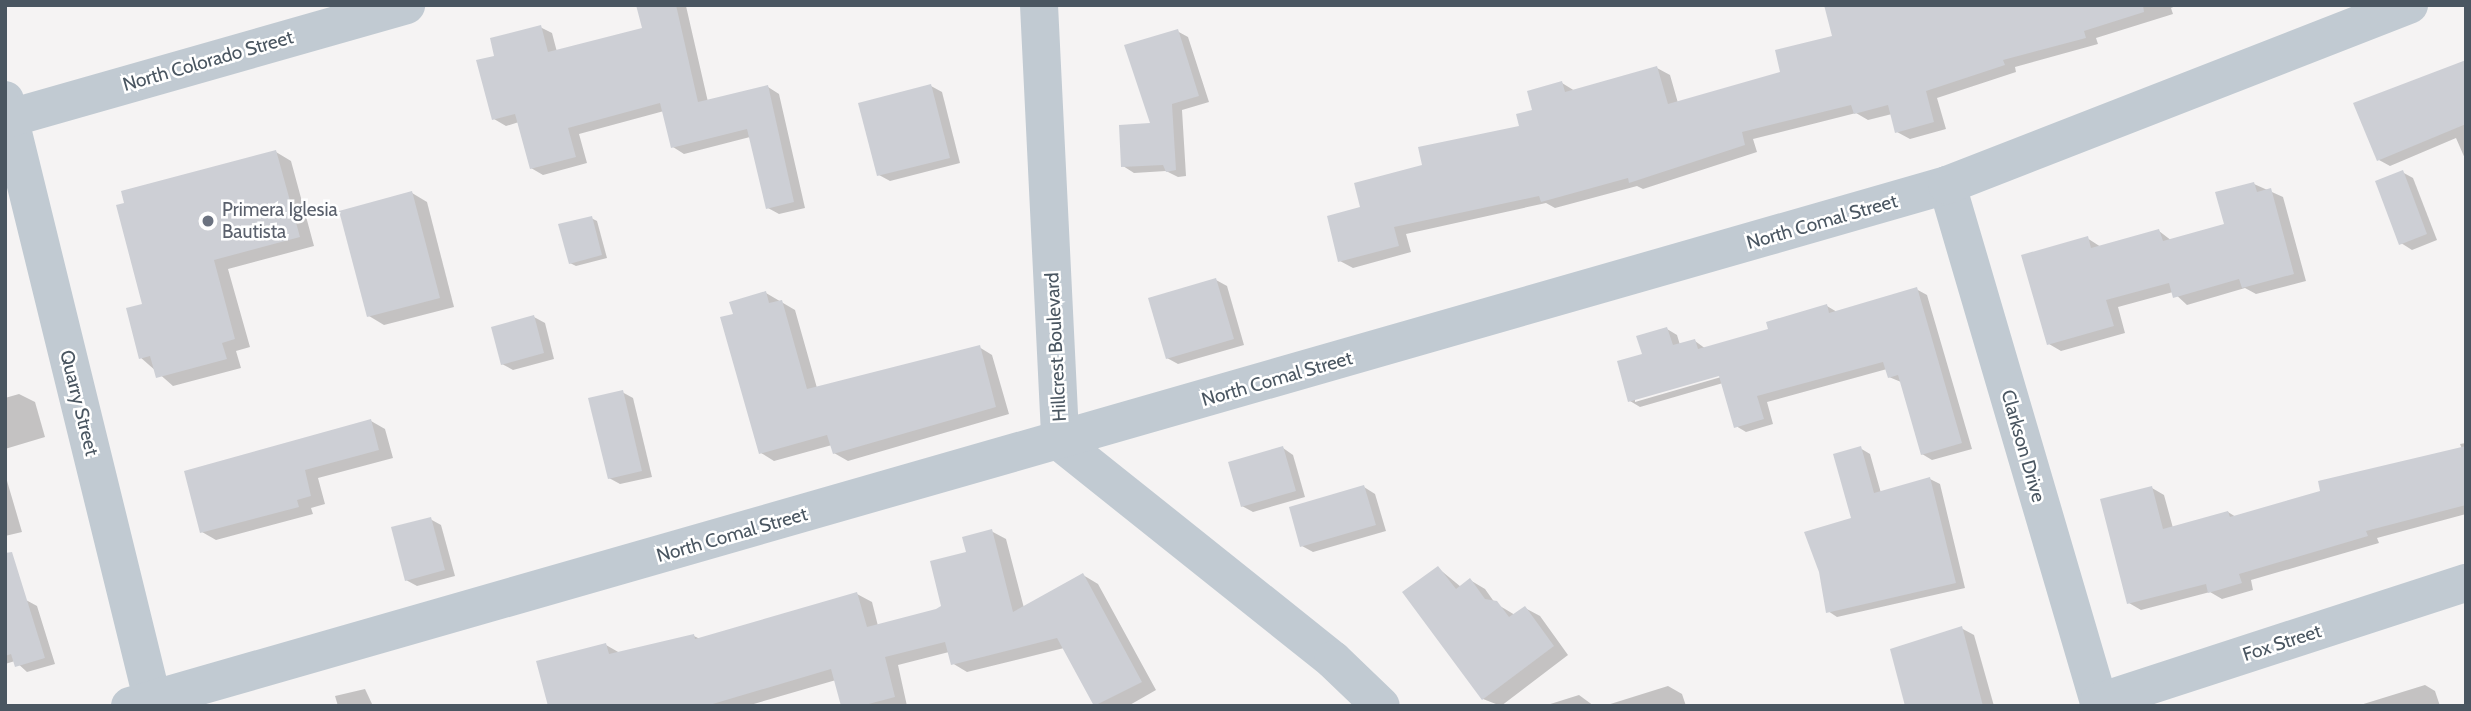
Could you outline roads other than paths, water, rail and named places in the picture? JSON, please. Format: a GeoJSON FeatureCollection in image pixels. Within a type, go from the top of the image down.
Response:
{"type":"FeatureCollection","features":[{"type":"Feature","properties":{"kind":"street","name":"North Colorado Street"},"geometry":{"type":"LineString","coordinates":[[8,109],[406,5]]}},
{"type":"Feature","properties":{"kind":"street","name":"Hillcrest Boulevard"},"geometry":{"type":"LineString","coordinates":[[1039,5],[1060,442],[1334,660],[1381,706]]}},
{"type":"Feature","properties":{"kind":"street","name":"North Comal Street"},"geometry":{"type":"LineString","coordinates":[[145,704],[1947,186],[2409,5]]}},
{"type":"Feature","properties":{"kind":"street","name":"Quarry Street"},"geometry":{"type":"LineString","coordinates":[[8,109],[145,704]]}},
{"type":"Feature","properties":{"kind":"street","name":"Clarkson Drive"},"geometry":{"type":"LineString","coordinates":[[1947,186],[2099,704]]}},
{"type":"Feature","properties":{"kind":"street","name":"Fox Street"},"geometry":{"type":"LineString","coordinates":[[2099,704],[2466,583]]}},
{"type":"Feature","properties":{"kind":"place","name":"Primera Iglesia Bautista"},"geometry":{"type":"Point","coordinates":[208,221]}}]}
